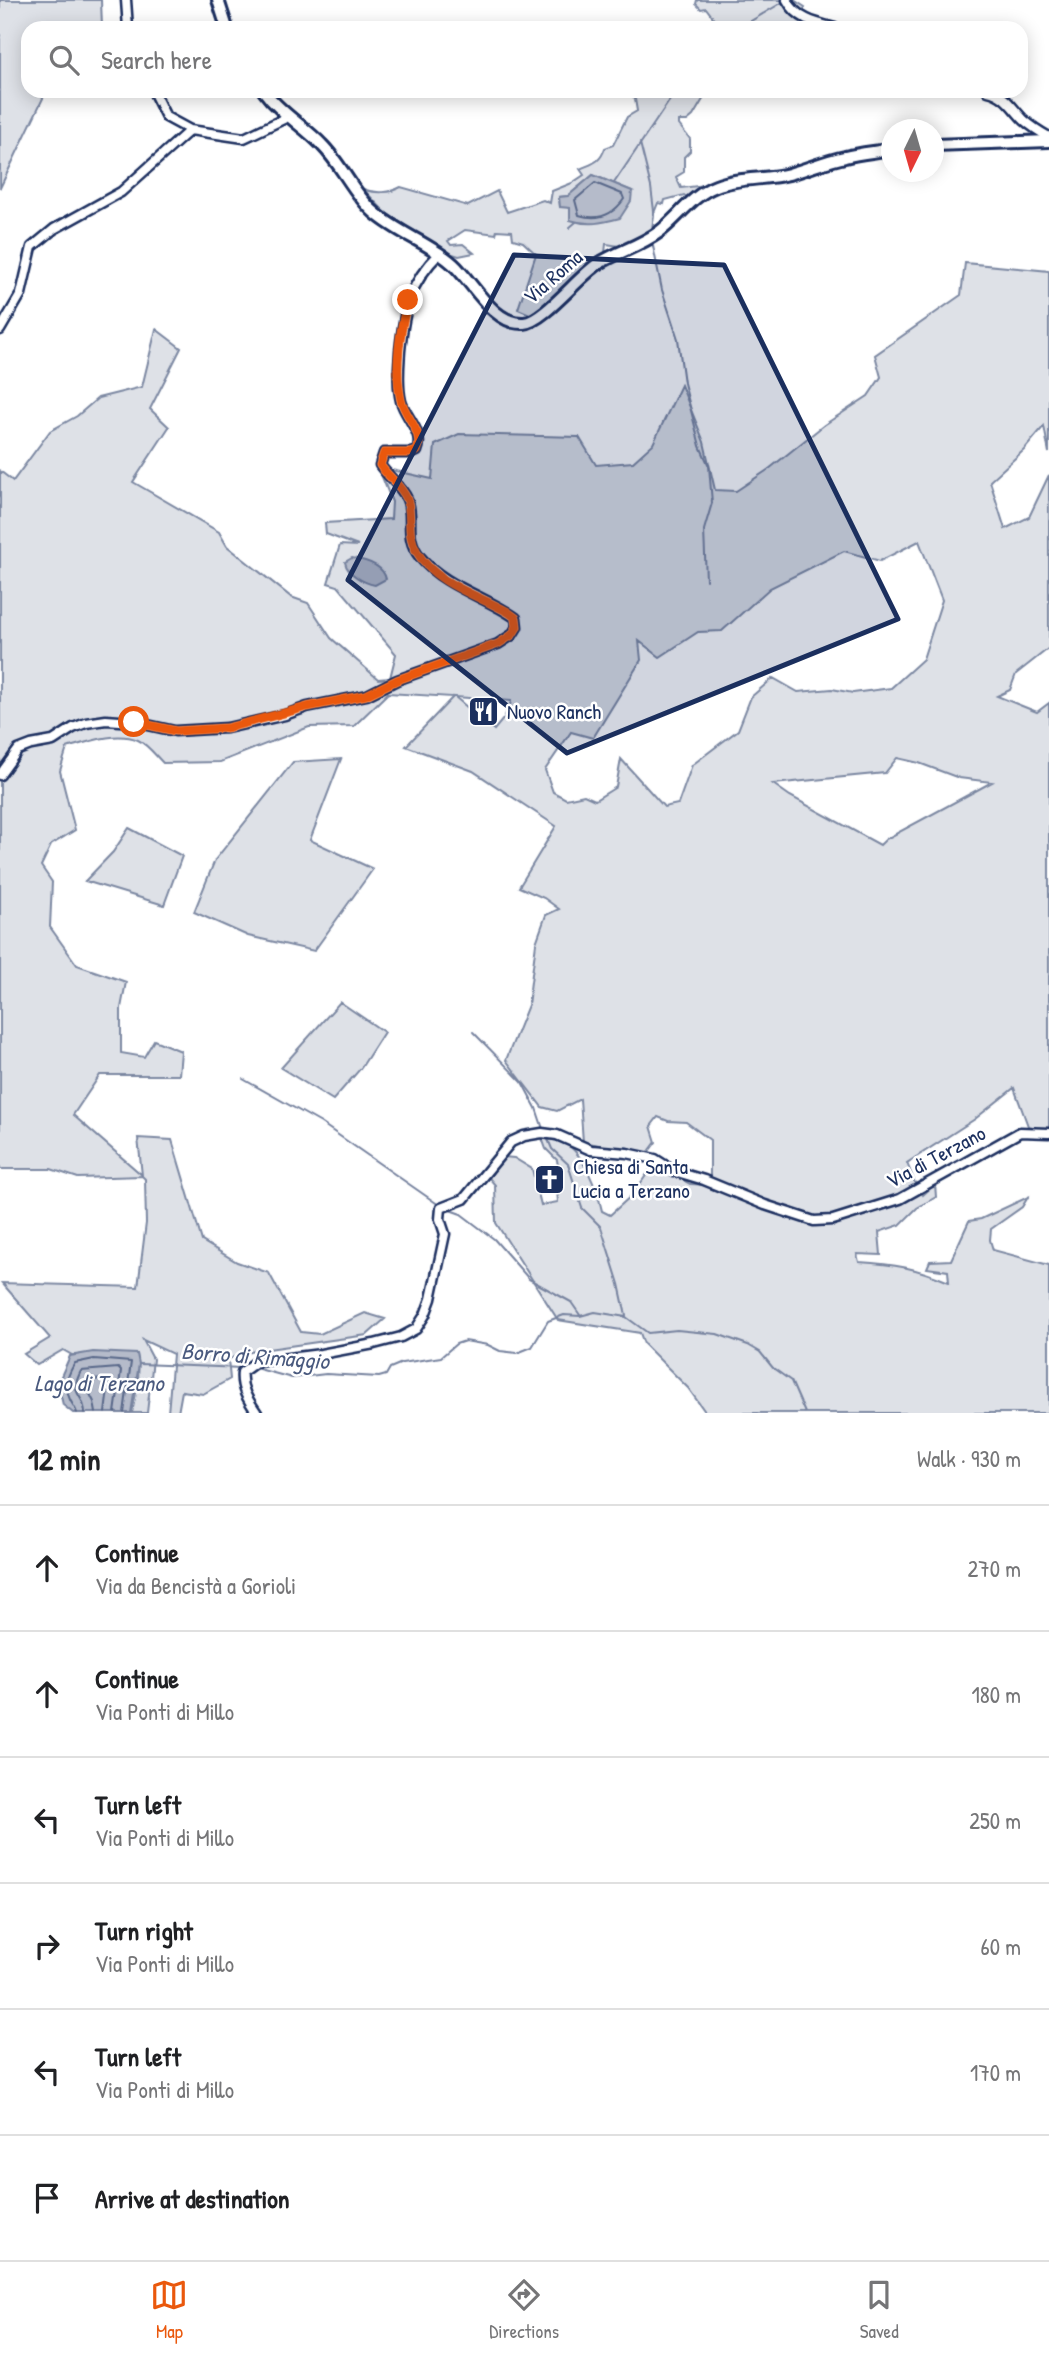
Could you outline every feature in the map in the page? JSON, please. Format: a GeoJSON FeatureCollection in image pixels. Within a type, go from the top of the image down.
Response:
{"type":"FeatureCollection","features":[{"type":"Feature","properties":{"kind":"main road"},"geometry":{"type":"LineString","coordinates":[[218,0],[226,21]]}},
{"type":"Feature","properties":{"kind":"main road","name":"Via Roma"},"geometry":{"type":"LineString","coordinates":[[270,98],[288,117],[322,145],[375,214],[440,253],[472,283],[490,306],[501,315],[522,323],[541,316],[586,272],[609,257],[658,233],[692,201],[715,186],[743,179],[788,174],[845,157],[881,151]]}},
{"type":"Feature","properties":{"kind":"main road"},"geometry":{"type":"LineString","coordinates":[[944,144],[1049,139]]}},
{"type":"Feature","properties":{"kind":"street"},"geometry":{"type":"LineString","coordinates":[[127,0],[128,21]]}},
{"type":"Feature","properties":{"kind":"street"},"geometry":{"type":"LineString","coordinates":[[788,2],[792,10],[801,17],[813,21]]}},
{"type":"Feature","properties":{"kind":"street"},"geometry":{"type":"LineString","coordinates":[[156,98],[166,117],[190,130],[244,138],[288,117]]}},
{"type":"Feature","properties":{"kind":"street"},"geometry":{"type":"LineString","coordinates":[[1004,98],[1023,119],[1049,139]]}},
{"type":"Feature","properties":{"kind":"street"},"geometry":{"type":"LineString","coordinates":[[0,330],[21,294],[32,247],[54,229],[121,192],[190,130]]}},
{"type":"Feature","properties":{"kind":"street"},"geometry":{"type":"LineString","coordinates":[[0,775],[18,750],[53,741],[61,734],[86,723],[106,720],[134,722],[176,731],[227,728],[372,694],[397,680],[498,644],[512,635],[517,627],[516,618],[439,576],[419,555],[409,533],[408,502],[399,486],[380,465],[384,453],[411,453],[417,451],[419,445],[416,430],[401,401],[399,389],[404,320],[407,302],[416,282],[425,267],[440,253]]}},
{"type":"Feature","properties":{"kind":"street","name":"Via di Terzano"},"geometry":{"type":"LineString","coordinates":[[257,1413],[241,1382],[243,1372],[256,1362],[374,1344],[401,1337],[416,1329],[431,1299],[445,1234],[440,1219],[441,1208],[464,1199],[503,1149],[524,1136],[542,1133],[557,1135],[591,1150],[655,1159],[674,1171],[814,1221],[833,1220],[900,1199],[1020,1132],[1049,1133]]}},
{"type":"Feature","properties":{"kind":"highlighted area"},"geometry":{"type":"Polygon","coordinates":[[[514,255],[724,265],[898,619],[567,753],[348,580],[514,255]]]}},
{"type":"Feature","properties":{"kind":"shaded area"},"geometry":{"type":"Polygon","coordinates":[[[0,0],[101,0],[102,21],[21,21],[21,98],[43,98],[0,188],[0,0]]]}},
{"type":"Feature","properties":{"kind":"shaded area"},"geometry":{"type":"Polygon","coordinates":[[[697,0],[794,0],[805,7],[802,13],[816,21],[713,21],[706,8],[701,9],[696,4],[697,0]]]}},
{"type":"Feature","properties":{"kind":"shaded area"},"geometry":{"type":"Polygon","coordinates":[[[634,98],[704,98],[693,116],[687,121],[679,121],[690,139],[690,151],[684,157],[684,172],[676,177],[681,188],[706,185],[692,201],[684,195],[665,200],[664,204],[658,203],[652,233],[619,246],[606,244],[605,253],[550,301],[530,314],[518,309],[536,254],[523,242],[513,239],[512,231],[497,230],[496,234],[465,230],[448,241],[451,245],[463,244],[474,253],[459,256],[446,252],[385,212],[363,189],[382,192],[401,187],[468,206],[497,191],[507,212],[543,200],[550,203],[552,191],[584,175],[580,169],[596,162],[605,148],[613,145],[627,117],[637,111],[634,98]],[[593,175],[568,196],[559,197],[560,207],[632,191],[593,175]]]}},
{"type":"Feature","properties":{"kind":"shaded area"},"geometry":{"type":"Polygon","coordinates":[[[965,263],[1049,271],[1049,453],[1044,426],[1024,450],[990,481],[1005,529],[1029,517],[1049,475],[1049,648],[1016,674],[1010,690],[997,696],[1037,712],[1049,703],[1049,1131],[1028,1126],[1014,1088],[975,1119],[907,1163],[923,1195],[935,1184],[936,1197],[917,1208],[900,1225],[879,1232],[881,1255],[857,1254],[859,1262],[905,1268],[949,1282],[948,1271],[927,1268],[930,1261],[951,1260],[969,1221],[981,1219],[1028,1197],[1022,1207],[991,1229],[990,1240],[993,1250],[1049,1265],[1049,1413],[706,1413],[688,1388],[644,1344],[640,1333],[558,1320],[496,1223],[495,1185],[489,1178],[504,1157],[514,1158],[532,1169],[541,1205],[558,1202],[557,1190],[562,1189],[557,1160],[546,1149],[542,1138],[564,1143],[571,1147],[583,1163],[602,1211],[610,1215],[633,1194],[654,1164],[690,1184],[710,1185],[710,1140],[686,1122],[668,1121],[658,1117],[651,1126],[656,1142],[647,1154],[583,1142],[580,1099],[557,1111],[542,1107],[506,1060],[528,1005],[536,943],[546,915],[559,909],[544,898],[519,887],[556,826],[473,771],[406,746],[453,697],[388,693],[354,726],[309,727],[220,762],[163,763],[138,740],[121,737],[102,738],[67,748],[60,771],[75,830],[51,845],[41,866],[52,882],[50,927],[77,965],[126,982],[121,1008],[121,1053],[144,1057],[154,1040],[181,1051],[179,1075],[100,1075],[73,1115],[142,1175],[138,1138],[172,1140],[202,1241],[237,1262],[269,1273],[301,1332],[320,1334],[365,1313],[385,1319],[367,1335],[254,1351],[228,1359],[230,1379],[203,1394],[182,1391],[178,1413],[168,1413],[173,1354],[143,1340],[153,1359],[147,1413],[132,1413],[138,1376],[137,1354],[72,1355],[63,1350],[37,1365],[24,1354],[50,1338],[2,1283],[138,1287],[146,1223],[145,1179],[142,1176],[78,1178],[51,1169],[0,1169],[0,471],[13,481],[50,431],[77,416],[98,398],[142,387],[156,329],[181,348],[150,409],[169,427],[133,482],[219,532],[227,546],[291,597],[308,603],[331,638],[378,679],[390,678],[396,654],[338,586],[328,583],[340,545],[358,546],[326,534],[325,523],[391,519],[392,502],[378,467],[432,479],[435,445],[459,434],[579,437],[596,465],[633,462],[653,444],[681,385],[704,442],[715,490],[736,491],[769,469],[824,425],[868,396],[881,377],[875,355],[961,295],[965,263]],[[919,541],[880,561],[844,551],[770,588],[722,631],[698,632],[660,657],[639,641],[641,660],[593,738],[571,732],[545,770],[553,792],[566,799],[584,795],[595,800],[616,787],[621,759],[664,807],[678,804],[692,765],[738,730],[751,697],[773,678],[798,692],[832,689],[853,693],[891,688],[923,659],[942,600],[919,541]],[[455,697],[494,730],[504,718],[511,701],[455,697]],[[897,758],[885,773],[773,784],[880,845],[886,839],[992,782],[959,778],[897,758]]]}},
{"type":"Feature","properties":{"kind":"shaded area"},"geometry":{"type":"Polygon","coordinates":[[[341,759],[310,840],[373,869],[314,951],[248,936],[194,912],[215,860],[293,762],[341,759]]]}},
{"type":"Feature","properties":{"kind":"shaded area"},"geometry":{"type":"Polygon","coordinates":[[[129,828],[182,856],[164,905],[85,881],[113,852],[129,828]]]}},
{"type":"Feature","properties":{"kind":"shaded area"},"geometry":{"type":"Polygon","coordinates":[[[340,1002],[384,1032],[361,1068],[333,1100],[281,1068],[340,1002]]]}},
{"type":"Feature","properties":{"kind":"water"},"geometry":{"type":"Polygon","coordinates":[[[593,175],[632,191],[631,201],[620,218],[595,223],[577,222],[570,220],[570,208],[560,207],[559,197],[568,196],[593,175]]]}},
{"type":"Feature","properties":{"kind":"water"},"geometry":{"type":"Polygon","coordinates":[[[352,558],[377,567],[386,579],[375,585],[357,577],[346,566],[345,562],[352,558]]]}},
{"type":"Feature","properties":{"kind":"water","name":"Lago di Terzano"},"geometry":{"type":"Polygon","coordinates":[[[93,1352],[137,1354],[139,1364],[131,1413],[73,1413],[63,1405],[58,1383],[70,1356],[93,1352]]]}},
{"type":"Feature","properties":{"kind":"waterway"},"geometry":{"type":"LineString","coordinates":[[751,21],[783,2]]}},
{"type":"Feature","properties":{"kind":"waterway"},"geometry":{"type":"LineString","coordinates":[[614,183],[671,98]]}},
{"type":"Feature","properties":{"kind":"waterway"},"geometry":{"type":"LineString","coordinates":[[640,143],[651,187],[654,211],[652,232]]}},
{"type":"Feature","properties":{"kind":"waterway"},"geometry":{"type":"LineString","coordinates":[[569,228],[576,222]]}},
{"type":"Feature","properties":{"kind":"waterway"},"geometry":{"type":"LineString","coordinates":[[652,241],[662,290],[678,339],[684,383],[700,446],[709,466],[712,503],[704,530],[706,580]]}},
{"type":"Feature","properties":{"kind":"waterway"},"geometry":{"type":"LineString","coordinates":[[473,1032],[522,1082],[536,1108],[543,1129]]}},
{"type":"Feature","properties":{"kind":"waterway"},"geometry":{"type":"LineString","coordinates":[[243,1079],[321,1123],[439,1205]]}},
{"type":"Feature","properties":{"kind":"waterway"},"geometry":{"type":"LineString","coordinates":[[547,1137],[552,1149],[568,1164],[582,1208],[601,1227],[626,1316]]}},
{"type":"Feature","properties":{"kind":"waterway"},"geometry":{"type":"LineString","coordinates":[[447,1209],[461,1214],[494,1239],[529,1279],[571,1302],[580,1315]]}},
{"type":"Feature","properties":{"kind":"waterway","name":"Borro di Rimaggio"},"geometry":{"type":"LineString","coordinates":[[255,1368],[292,1378],[326,1374],[379,1377],[402,1363],[441,1357],[456,1344],[465,1341],[517,1353],[532,1347],[548,1321],[564,1315],[580,1316],[595,1312],[626,1317],[648,1333],[677,1330],[717,1334],[748,1345],[760,1352],[773,1368],[791,1381],[805,1413]]}},
{"type":"Feature","properties":{"kind":"waterway","name":"Borro di Rimaggio"},"geometry":{"type":"LineString","coordinates":[[139,1364],[243,1368]]}},
{"type":"Feature","properties":{"kind":"place","name":"Nuovo Ranch"},"geometry":{"type":"Point","coordinates":[484,712]}},
{"type":"Feature","properties":{"kind":"place","name":"Chiesa di Santa Lucia a Terzano"},"geometry":{"type":"Point","coordinates":[550,1179]}},
{"type":"Feature","properties":{"kind":"route"},"geometry":{"type":"LineString","coordinates":[[134,722],[176,731],[204,731],[285,715],[307,707],[378,691],[397,680],[479,652],[512,635],[517,627],[516,618],[439,576],[419,555],[409,533],[408,502],[399,486],[380,465],[384,453],[411,453],[417,451],[419,445],[419,438],[405,412],[399,389],[399,365],[408,300]]}}]}
